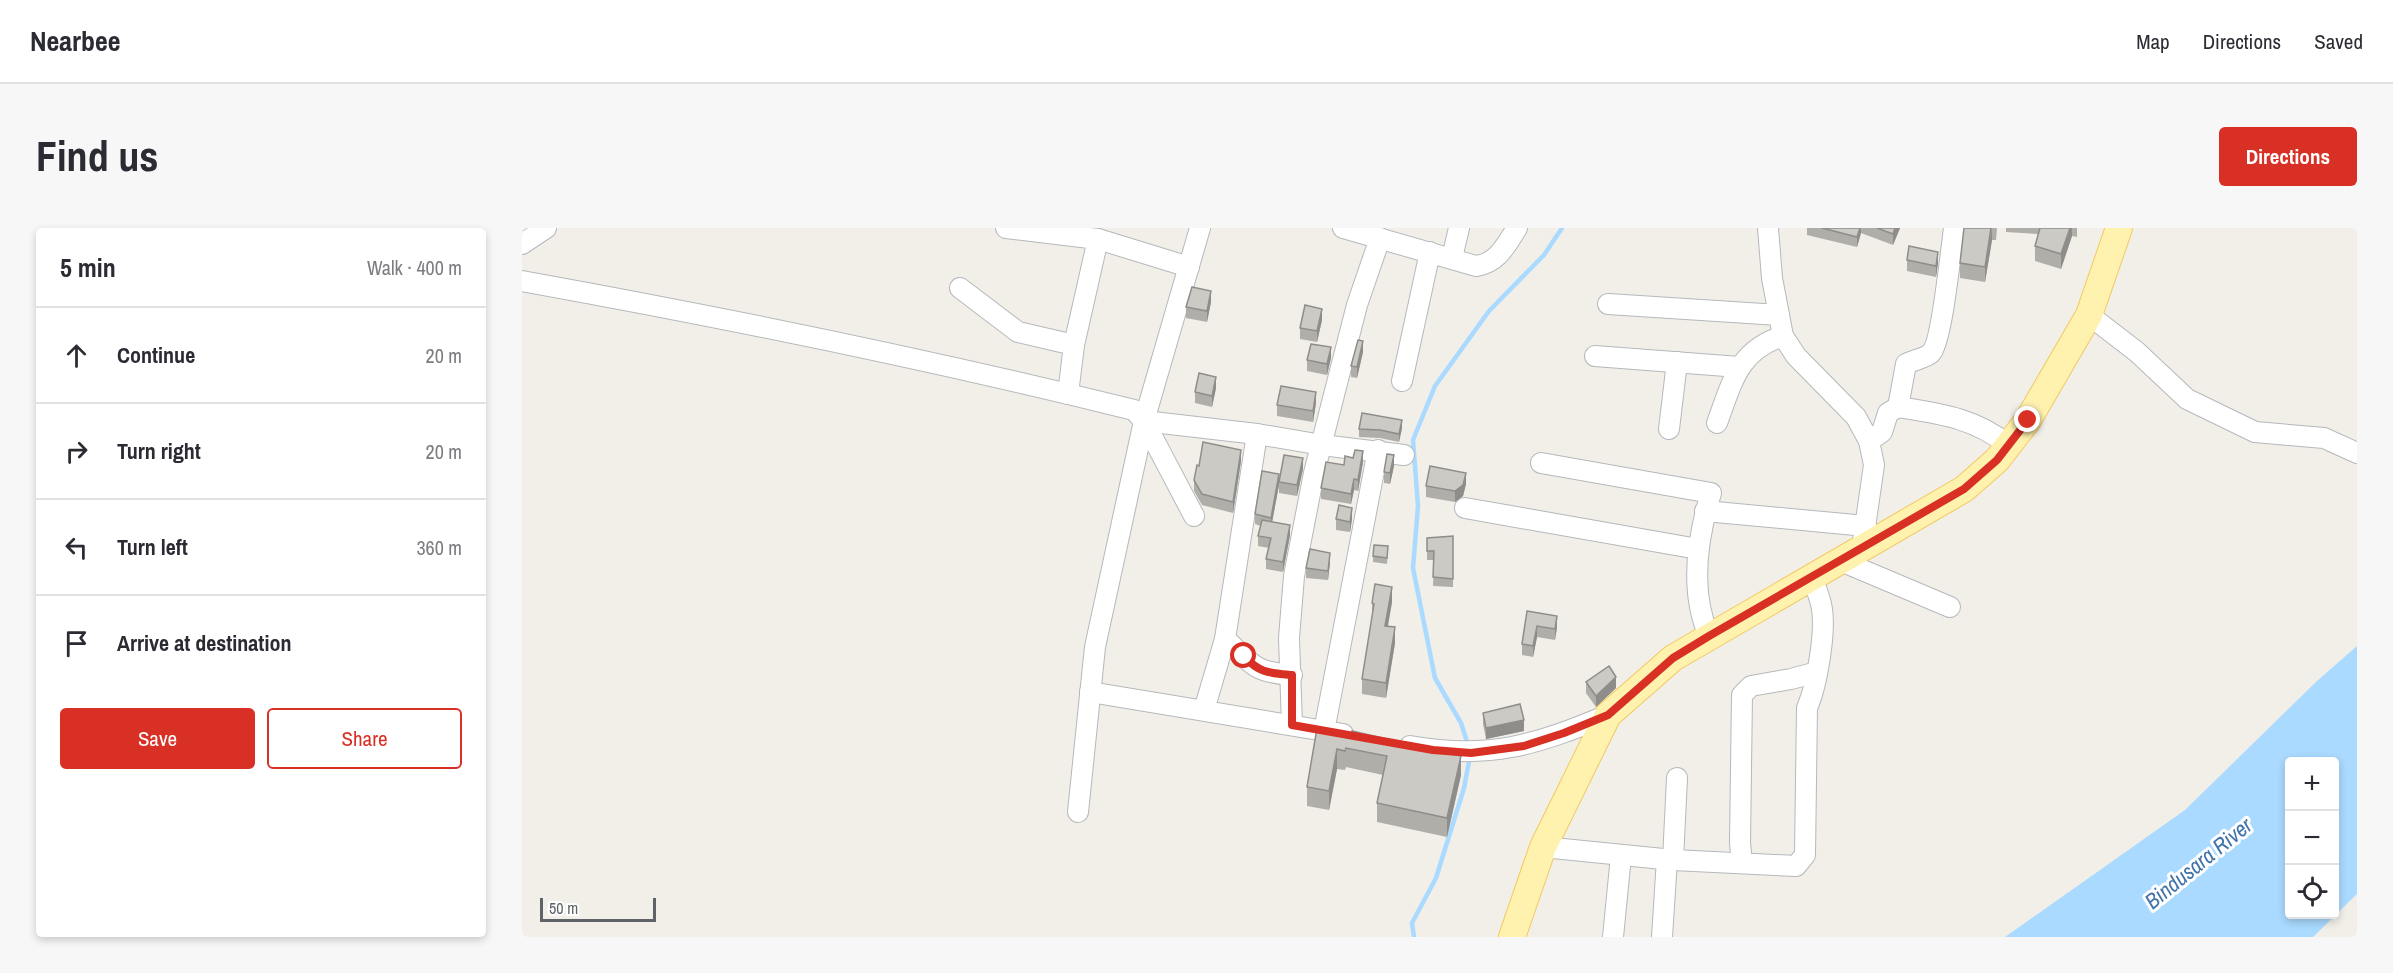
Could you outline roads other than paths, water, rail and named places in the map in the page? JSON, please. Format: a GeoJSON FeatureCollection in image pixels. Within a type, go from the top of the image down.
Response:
{"type":"FeatureCollection","features":[{"type":"Feature","properties":{"kind":"main road"},"geometry":{"type":"LineString","coordinates":[[1512,937],[1543,847],[1608,715],[1673,658],[1812,577],[1856,545],[1964,489],[2010,446],[2028,420],[2089,315],[2119,228]]}},
{"type":"Feature","properties":{"kind":"street"},"geometry":{"type":"LineString","coordinates":[[522,244],[546,228]]}},
{"type":"Feature","properties":{"kind":"street"},"geometry":{"type":"LineString","coordinates":[[1006,228],[1063,232],[1098,239],[1189,267]]}},
{"type":"Feature","properties":{"kind":"street"},"geometry":{"type":"LineString","coordinates":[[1078,812],[1095,647],[1144,421],[1200,228]]}},
{"type":"Feature","properties":{"kind":"street"},"geometry":{"type":"LineString","coordinates":[[1343,228],[1380,238],[1403,237],[1430,252],[1476,266],[1488,264],[1499,255],[1517,228]]}},
{"type":"Feature","properties":{"kind":"street"},"geometry":{"type":"LineString","coordinates":[[1452,258],[1460,228]]}},
{"type":"Feature","properties":{"kind":"street"},"geometry":{"type":"LineString","coordinates":[[1768,228],[1772,278],[1783,336],[1796,356],[1856,417],[1869,441],[1874,465],[1856,545]]}},
{"type":"Feature","properties":{"kind":"street"},"geometry":{"type":"LineString","coordinates":[[1898,407],[1906,364],[1930,355],[1936,346],[1945,296],[1952,229]]}},
{"type":"Feature","properties":{"kind":"street"},"geometry":{"type":"LineString","coordinates":[[1292,725],[1289,638],[1294,576],[1322,445],[1357,305],[1380,238]]}},
{"type":"Feature","properties":{"kind":"street"},"geometry":{"type":"LineString","coordinates":[[1068,394],[1074,345],[1098,239]]}},
{"type":"Feature","properties":{"kind":"street"},"geometry":{"type":"LineString","coordinates":[[1401,381],[1430,252]]}},
{"type":"Feature","properties":{"kind":"street"},"geometry":{"type":"LineString","coordinates":[[522,281],[641,303],[1134,410],[1144,421],[1194,516]]}},
{"type":"Feature","properties":{"kind":"street"},"geometry":{"type":"LineString","coordinates":[[960,288],[1018,332],[1074,345]]}},
{"type":"Feature","properties":{"kind":"street"},"geometry":{"type":"LineString","coordinates":[[1608,304],[1779,315]]}},
{"type":"Feature","properties":{"kind":"street"},"geometry":{"type":"LineString","coordinates":[[2089,315],[2137,351],[2187,399],[2255,432],[2324,438],[2357,453]]}},
{"type":"Feature","properties":{"kind":"street"},"geometry":{"type":"LineString","coordinates":[[1717,423],[1739,367],[1751,352],[1766,341],[1783,336]]}},
{"type":"Feature","properties":{"kind":"street"},"geometry":{"type":"LineString","coordinates":[[1595,356],[1739,367]]}},
{"type":"Feature","properties":{"kind":"street"},"geometry":{"type":"LineString","coordinates":[[1670,429],[1677,362]]}},
{"type":"Feature","properties":{"kind":"street"},"geometry":{"type":"LineString","coordinates":[[1869,441],[1882,432],[1888,413],[1898,407],[1941,413],[1970,421],[1991,432],[2010,446]]}},
{"type":"Feature","properties":{"kind":"street"},"geometry":{"type":"LineString","coordinates":[[1144,421],[1404,455]]}},
{"type":"Feature","properties":{"kind":"street"},"geometry":{"type":"LineString","coordinates":[[1204,710],[1225,639],[1257,434]]}},
{"type":"Feature","properties":{"kind":"street"},"geometry":{"type":"LineString","coordinates":[[1324,731],[1378,450]]}},
{"type":"Feature","properties":{"kind":"street"},"geometry":{"type":"LineString","coordinates":[[1541,464],[1711,493],[1698,549],[1697,589],[1704,624],[1709,636]]}},
{"type":"Feature","properties":{"kind":"street"},"geometry":{"type":"LineString","coordinates":[[1465,508],[1698,549]]}},
{"type":"Feature","properties":{"kind":"street"},"geometry":{"type":"LineString","coordinates":[[1705,511],[1856,545],[1950,607]]}},
{"type":"Feature","properties":{"kind":"street"},"geometry":{"type":"LineString","coordinates":[[1543,847],[1670,860],[1796,866],[1805,855],[1807,708],[1814,691],[1822,633],[1822,606],[1812,577]]}},
{"type":"Feature","properties":{"kind":"street"},"geometry":{"type":"LineString","coordinates":[[1225,639],[1255,668],[1272,674],[1292,675]]}},
{"type":"Feature","properties":{"kind":"street"},"geometry":{"type":"LineString","coordinates":[[1742,863],[1740,843],[1742,695],[1751,686],[1817,672]]}},
{"type":"Feature","properties":{"kind":"street"},"geometry":{"type":"LineString","coordinates":[[1090,692],[1357,737]]}},
{"type":"Feature","properties":{"kind":"street"},"geometry":{"type":"LineString","coordinates":[[1389,742],[1433,750],[1471,753],[1524,746],[1608,715]]}},
{"type":"Feature","properties":{"kind":"street"},"geometry":{"type":"LineString","coordinates":[[1662,937],[1677,778]]}},
{"type":"Feature","properties":{"kind":"street"},"geometry":{"type":"LineString","coordinates":[[1613,937],[1621,856]]}},
{"type":"Feature","properties":{"kind":"water","name":"Bindusara River"},"geometry":{"type":"Polygon","coordinates":[[[2357,646],[2357,894],[2339,912],[2339,757],[2285,757],[2285,919],[2331,919],[2313,937],[2005,937],[2185,810],[2317,681],[2357,646]]]}},
{"type":"Feature","properties":{"kind":"waterway"},"geometry":{"type":"LineString","coordinates":[[1468,745],[1461,723],[1435,678],[1413,568],[1418,506],[1413,440],[1435,386],[1489,311],[1544,255],[1562,228]]}},
{"type":"Feature","properties":{"kind":"waterway"},"geometry":{"type":"LineString","coordinates":[[1414,937],[1412,923],[1436,878],[1464,788],[1470,756]]}}]}
